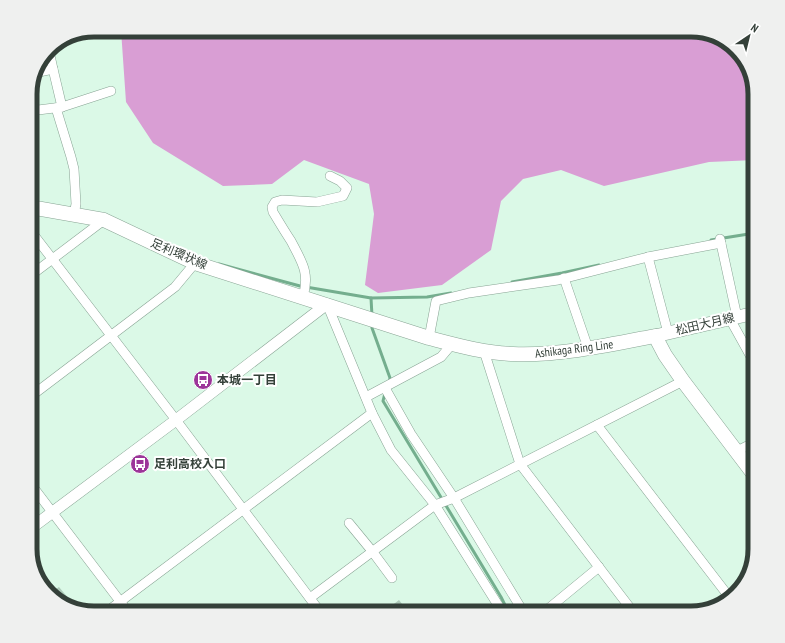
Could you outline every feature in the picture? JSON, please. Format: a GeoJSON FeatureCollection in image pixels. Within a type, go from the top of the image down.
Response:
{"type":"FeatureCollection","features":[{"type":"Feature","properties":{"kind":"main road","name":"足利環状線"},"geometry":{"type":"LineString","coordinates":[[37,207],[75,210],[104,220],[195,263],[305,290],[327,304]]}},
{"type":"Feature","properties":{"kind":"main road","name":"Ashikaga Ring Line"},"geometry":{"type":"LineString","coordinates":[[327,304],[429,338],[484,351],[514,354],[552,353],[612,345],[661,335]]}},
{"type":"Feature","properties":{"kind":"main road","name":"松田大月線"},"geometry":{"type":"LineString","coordinates":[[661,335],[748,314]]}},
{"type":"Feature","properties":{"kind":"main road"},"geometry":{"type":"LineString","coordinates":[[661,335],[665,355],[682,381],[748,467]]}},
{"type":"Feature","properties":{"kind":"street"},"geometry":{"type":"LineString","coordinates":[[51,57],[59,108],[74,169],[75,210]]}},
{"type":"Feature","properties":{"kind":"street"},"geometry":{"type":"LineString","coordinates":[[42,71],[53,69]]}},
{"type":"Feature","properties":{"kind":"street"},"geometry":{"type":"LineString","coordinates":[[37,110],[59,108],[111,92]]}},
{"type":"Feature","properties":{"kind":"street"},"geometry":{"type":"LineString","coordinates":[[305,290],[305,271],[302,261],[273,212],[272,207],[275,202],[282,200],[317,202],[343,196],[347,188],[340,181],[330,176]]}},
{"type":"Feature","properties":{"kind":"street"},"geometry":{"type":"LineString","coordinates":[[37,271],[104,220]]}},
{"type":"Feature","properties":{"kind":"street"},"geometry":{"type":"LineString","coordinates":[[37,239],[176,420],[316,606]]}},
{"type":"Feature","properties":{"kind":"street"},"geometry":{"type":"LineString","coordinates":[[429,338],[436,301],[469,293],[564,278],[721,241],[734,318],[748,349]]}},
{"type":"Feature","properties":{"kind":"street"},"geometry":{"type":"LineString","coordinates":[[648,257],[661,335]]}},
{"type":"Feature","properties":{"kind":"street"},"geometry":{"type":"LineString","coordinates":[[37,392],[175,287],[195,263]]}},
{"type":"Feature","properties":{"kind":"street"},"geometry":{"type":"LineString","coordinates":[[564,278],[588,348]]}},
{"type":"Feature","properties":{"kind":"street"},"geometry":{"type":"LineString","coordinates":[[37,524],[327,304],[372,413],[391,450],[435,505],[499,606]]}},
{"type":"Feature","properties":{"kind":"street"},"geometry":{"type":"LineString","coordinates":[[366,397],[441,357],[452,344]]}},
{"type":"Feature","properties":{"kind":"street"},"geometry":{"type":"LineString","coordinates":[[484,351],[520,464],[629,606]]}},
{"type":"Feature","properties":{"kind":"street"},"geometry":{"type":"LineString","coordinates":[[310,598],[435,505],[454,498],[682,381]]}},
{"type":"Feature","properties":{"kind":"street"},"geometry":{"type":"LineString","coordinates":[[385,388],[411,434],[454,498],[520,606]]}},
{"type":"Feature","properties":{"kind":"street"},"geometry":{"type":"LineString","coordinates":[[115,606],[372,413]]}},
{"type":"Feature","properties":{"kind":"street"},"geometry":{"type":"LineString","coordinates":[[597,425],[727,594]]}},
{"type":"Feature","properties":{"kind":"street"},"geometry":{"type":"LineString","coordinates":[[736,451],[748,445]]}},
{"type":"Feature","properties":{"kind":"street"},"geometry":{"type":"LineString","coordinates":[[37,493],[123,606]]}},
{"type":"Feature","properties":{"kind":"street"},"geometry":{"type":"LineString","coordinates":[[349,523],[392,578]]}},
{"type":"Feature","properties":{"kind":"street"},"geometry":{"type":"LineString","coordinates":[[552,606],[599,567]]}},
{"type":"Feature","properties":{"kind":"shaded area"},"geometry":{"type":"Polygon","coordinates":[[[121,37],[691,37],[713,41],[729,51],[729,56],[733,56],[744,72],[747,83],[748,160],[709,162],[604,186],[561,170],[523,179],[501,201],[491,250],[442,285],[378,293],[365,285],[374,214],[369,184],[304,160],[272,184],[223,186],[153,143],[126,102],[121,37]]]}},
{"type":"Feature","properties":{"kind":"building"},"geometry":{"type":"Polygon","coordinates":[[[59,587],[70,600],[65,598],[54,590],[59,587]]]}},
{"type":"Feature","properties":{"kind":"building"},"geometry":{"type":"Polygon","coordinates":[[[399,600],[404,606],[391,606],[399,600]]]}},
{"type":"Feature","properties":{"kind":"waterway"},"geometry":{"type":"LineString","coordinates":[[711,240],[748,234]]}},
{"type":"Feature","properties":{"kind":"waterway"},"geometry":{"type":"LineString","coordinates":[[219,264],[300,286],[371,298],[427,297],[451,293]]}},
{"type":"Feature","properties":{"kind":"waterway"},"geometry":{"type":"LineString","coordinates":[[512,282],[599,265]]}},
{"type":"Feature","properties":{"kind":"waterway"},"geometry":{"type":"LineString","coordinates":[[371,298],[372,316]]}},
{"type":"Feature","properties":{"kind":"waterway"},"geometry":{"type":"LineString","coordinates":[[372,324],[372,328],[390,378],[389,382]]}},
{"type":"Feature","properties":{"kind":"waterway"},"geometry":{"type":"LineString","coordinates":[[385,393],[383,401],[506,606]]}},
{"type":"Feature","properties":{"kind":"place","name":"本城一丁目"},"geometry":{"type":"Point","coordinates":[203,380]}},
{"type":"Feature","properties":{"kind":"place","name":"足利高校入口"},"geometry":{"type":"Point","coordinates":[140,464]}}]}
